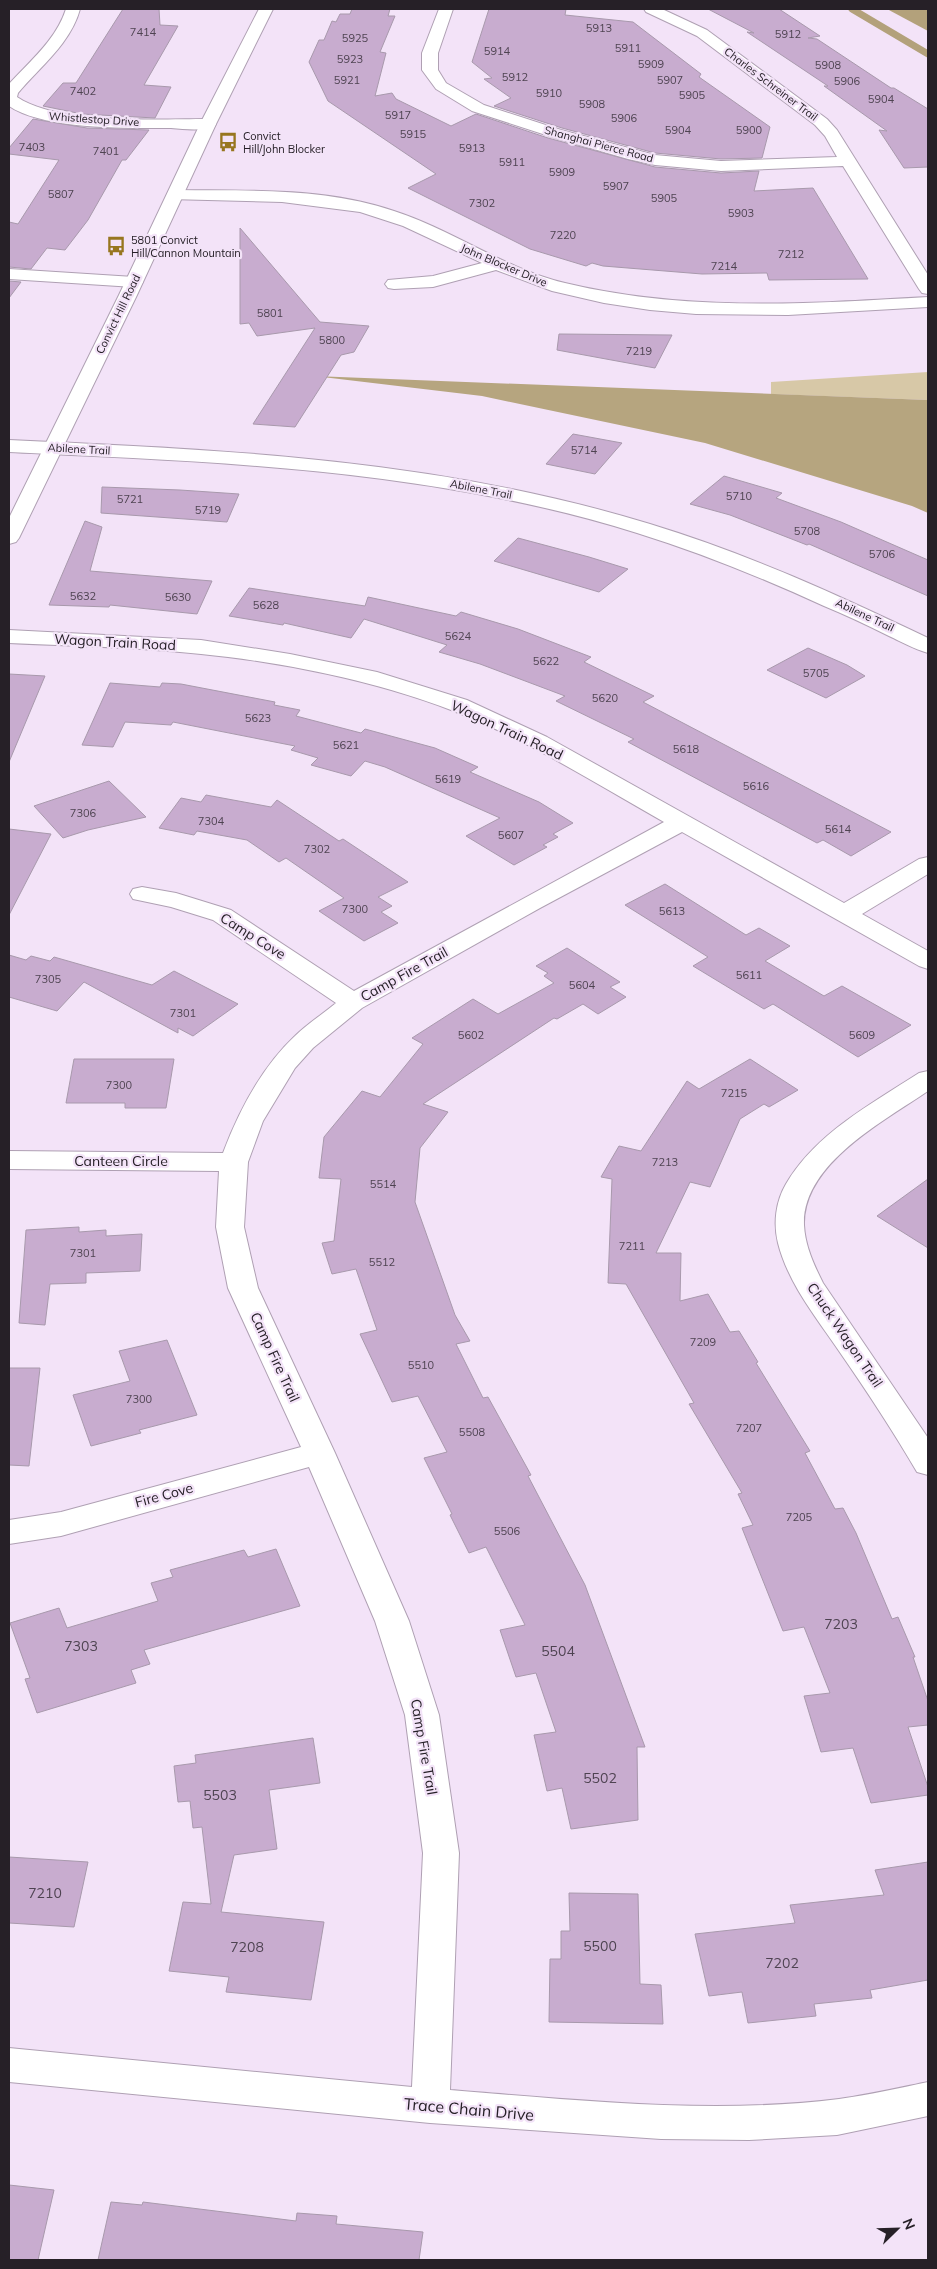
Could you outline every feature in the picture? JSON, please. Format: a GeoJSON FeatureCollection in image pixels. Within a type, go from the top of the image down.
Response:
{"type":"FeatureCollection","features":[{"type":"Feature","properties":{"kind":"street","name":"Whistlestop Drive"},"geometry":{"type":"LineString","coordinates":[[73,9],[66,29],[10,92],[9,100],[14,105],[31,112],[68,118],[208,124]]}},
{"type":"Feature","properties":{"kind":"street","name":"Convict Hill Road"},"geometry":{"type":"LineString","coordinates":[[9,538],[134,282],[208,124],[266,9]]}},
{"type":"Feature","properties":{"kind":"street","name":"Shanghai Pierce Road"},"geometry":{"type":"LineString","coordinates":[[446,9],[430,53],[430,70],[441,86],[478,108],[555,133],[634,156],[655,160],[720,166],[849,161]]}},
{"type":"Feature","properties":{"kind":"street","name":"Charles Schreiner Trail"},"geometry":{"type":"LineString","coordinates":[[651,9],[702,33],[811,113],[831,133],[928,289]]}},
{"type":"Feature","properties":{"kind":"street","name":"John Blocker Drive"},"geometry":{"type":"LineString","coordinates":[[175,194],[304,198],[351,205],[387,214],[496,264],[558,287],[612,298],[684,308],[768,311],[928,302]]}},
{"type":"Feature","properties":{"kind":"street"},"geometry":{"type":"LineString","coordinates":[[394,284],[414,285],[433,283],[496,264]]}},
{"type":"Feature","properties":{"kind":"street"},"geometry":{"type":"LineString","coordinates":[[9,274],[134,282]]}},
{"type":"Feature","properties":{"kind":"street","name":"Abilene Trail"},"geometry":{"type":"LineString","coordinates":[[9,446],[314,464],[459,484],[523,497],[640,527],[733,558],[816,592],[928,646]]}},
{"type":"Feature","properties":{"kind":"street","name":"Wagon Train Road"},"geometry":{"type":"LineString","coordinates":[[9,636],[202,647],[290,661],[377,680],[459,705],[538,742],[928,961]]}},
{"type":"Feature","properties":{"kind":"street","name":"Camp Fire Trail"},"geometry":{"type":"LineString","coordinates":[[430,2106],[441,1853],[422,1715],[392,1621],[319,1453],[243,1288],[230,1227],[234,1162],[249,1121],[269,1086],[286,1062],[304,1042],[353,1002],[522,908],[681,823]]}},
{"type":"Feature","properties":{"kind":"street"},"geometry":{"type":"LineString","coordinates":[[845,913],[928,864]]}},
{"type":"Feature","properties":{"kind":"street","name":"Camp Cove"},"geometry":{"type":"LineString","coordinates":[[142,894],[176,900],[222,915],[353,1002]]}},
{"type":"Feature","properties":{"kind":"street","name":"Chuck Wagon Trail"},"geometry":{"type":"LineString","coordinates":[[928,1080],[843,1138],[820,1159],[803,1179],[792,1200],[790,1222],[792,1242],[800,1266],[816,1295],[905,1425],[928,1464]]}},
{"type":"Feature","properties":{"kind":"street","name":"Canteen Circle"},"geometry":{"type":"LineString","coordinates":[[9,1160],[234,1162]]}},
{"type":"Feature","properties":{"kind":"street","name":"Fire Cove"},"geometry":{"type":"LineString","coordinates":[[9,1532],[61,1524],[319,1453]]}},
{"type":"Feature","properties":{"kind":"street","name":"Trace Chain Drive"},"geometry":{"type":"LineString","coordinates":[[9,2065],[430,2106],[631,2121],[782,2122],[840,2116],[928,2099]]}},
{"type":"Feature","properties":{"kind":"shaded area"},"geometry":{"type":"Polygon","coordinates":[[[887,9],[928,9],[928,31],[887,9]]]}},
{"type":"Feature","properties":{"kind":"shaded area"},"geometry":{"type":"Polygon","coordinates":[[[928,372],[928,400],[771,394],[771,382],[928,372]]]}},
{"type":"Feature","properties":{"kind":"shaded area"},"geometry":{"type":"Polygon","coordinates":[[[314,376],[928,400],[928,513],[912,506],[705,443],[482,396],[314,376]]]}},
{"type":"Feature","properties":{"kind":"building"},"geometry":{"type":"Polygon","coordinates":[[[123,9],[159,9],[160,25],[178,26],[144,85],[171,87],[155,118],[82,114],[43,106],[63,83],[76,83],[123,9]]]}},
{"type":"Feature","properties":{"kind":"building"},"geometry":{"type":"Polygon","coordinates":[[[352,9],[390,9],[388,16],[395,16],[380,52],[386,53],[375,96],[392,93],[396,99],[451,126],[476,114],[548,138],[655,167],[721,173],[759,171],[754,191],[813,188],[868,279],[769,280],[767,273],[702,274],[603,266],[592,263],[586,266],[530,249],[408,188],[436,174],[328,101],[309,62],[319,40],[324,40],[332,21],[336,22],[340,14],[350,14],[352,9]]]}},
{"type":"Feature","properties":{"kind":"building"},"geometry":{"type":"Polygon","coordinates":[[[489,9],[566,9],[565,15],[633,22],[701,74],[699,77],[770,127],[762,158],[721,159],[655,153],[562,128],[494,106],[511,98],[484,79],[492,78],[472,62],[489,9]]]}},
{"type":"Feature","properties":{"kind":"building"},"geometry":{"type":"Polygon","coordinates":[[[708,9],[779,9],[820,36],[808,38],[817,39],[891,88],[928,109],[928,167],[904,168],[879,130],[887,131],[824,86],[828,86],[747,32],[754,33],[708,9]]]}},
{"type":"Feature","properties":{"kind":"building"},"geometry":{"type":"Polygon","coordinates":[[[33,119],[87,128],[149,130],[126,160],[122,160],[88,220],[65,250],[47,248],[31,269],[9,267],[9,222],[18,224],[59,160],[9,154],[9,148],[33,119]]]}},
{"type":"Feature","properties":{"kind":"building"},"geometry":{"type":"Polygon","coordinates":[[[240,228],[320,322],[369,326],[354,352],[341,355],[295,427],[253,424],[315,328],[257,336],[249,323],[240,324],[240,228]]]}},
{"type":"Feature","properties":{"kind":"building"},"geometry":{"type":"Polygon","coordinates":[[[9,281],[21,282],[9,298],[9,281]]]}},
{"type":"Feature","properties":{"kind":"building"},"geometry":{"type":"Polygon","coordinates":[[[559,334],[672,335],[655,368],[557,350],[559,334]]]}},
{"type":"Feature","properties":{"kind":"building"},"geometry":{"type":"Polygon","coordinates":[[[573,434],[622,443],[595,474],[546,464],[573,434]]]}},
{"type":"Feature","properties":{"kind":"building"},"geometry":{"type":"Polygon","coordinates":[[[724,476],[782,493],[776,498],[841,522],[928,560],[928,596],[809,544],[807,545],[730,515],[690,504],[724,476]]]}},
{"type":"Feature","properties":{"kind":"building"},"geometry":{"type":"Polygon","coordinates":[[[102,487],[239,494],[227,522],[101,513],[102,487]]]}},
{"type":"Feature","properties":{"kind":"building"},"geometry":{"type":"Polygon","coordinates":[[[85,521],[102,527],[90,571],[212,581],[197,614],[110,605],[109,607],[49,605],[85,521]]]}},
{"type":"Feature","properties":{"kind":"building"},"geometry":{"type":"Polygon","coordinates":[[[518,538],[628,569],[599,592],[494,561],[518,538]]]}},
{"type":"Feature","properties":{"kind":"building"},"geometry":{"type":"Polygon","coordinates":[[[249,588],[365,606],[368,597],[456,616],[461,612],[518,629],[591,657],[584,662],[654,696],[643,702],[891,832],[851,856],[823,840],[817,843],[628,742],[634,739],[556,701],[565,696],[480,664],[439,652],[447,645],[364,619],[351,638],[284,623],[283,625],[229,616],[249,588]]]}},
{"type":"Feature","properties":{"kind":"building"},"geometry":{"type":"Polygon","coordinates":[[[808,648],[847,665],[865,676],[826,698],[767,670],[808,648]]]}},
{"type":"Feature","properties":{"kind":"building"},"geometry":{"type":"Polygon","coordinates":[[[9,674],[45,676],[9,762],[9,674]]]}},
{"type":"Feature","properties":{"kind":"building"},"geometry":{"type":"Polygon","coordinates":[[[110,683],[160,687],[162,683],[181,684],[275,702],[274,705],[300,710],[296,716],[361,733],[365,729],[435,748],[478,767],[470,772],[539,802],[573,823],[553,834],[558,837],[543,845],[547,847],[514,865],[466,836],[500,818],[385,767],[365,761],[351,776],[311,765],[318,758],[291,750],[295,746],[173,722],[171,725],[125,722],[113,747],[82,745],[110,683]]]}},
{"type":"Feature","properties":{"kind":"building"},"geometry":{"type":"Polygon","coordinates":[[[109,781],[146,817],[88,830],[63,838],[34,806],[109,781]]]}},
{"type":"Feature","properties":{"kind":"building"},"geometry":{"type":"Polygon","coordinates":[[[206,795],[271,807],[277,800],[339,841],[343,839],[408,882],[378,897],[392,906],[381,912],[398,923],[364,941],[319,911],[344,898],[286,858],[279,862],[247,840],[197,831],[194,835],[159,828],[181,798],[201,802],[206,795]]]}},
{"type":"Feature","properties":{"kind":"building"},"geometry":{"type":"Polygon","coordinates":[[[9,829],[51,834],[9,915],[9,829]]]}},
{"type":"Feature","properties":{"kind":"building"},"geometry":{"type":"Polygon","coordinates":[[[665,884],[746,935],[759,928],[790,946],[765,961],[824,996],[842,986],[911,1025],[858,1057],[773,1004],[764,1009],[693,966],[708,957],[625,905],[665,884]]]}},
{"type":"Feature","properties":{"kind":"building"},"geometry":{"type":"Polygon","coordinates":[[[567,948],[620,982],[610,987],[626,997],[598,1014],[583,1004],[557,1019],[554,1018],[423,1104],[448,1112],[420,1148],[415,1202],[455,1315],[470,1341],[456,1344],[483,1398],[488,1397],[531,1475],[528,1476],[585,1585],[645,1747],[637,1747],[638,1820],[571,1829],[562,1788],[547,1791],[534,1735],[556,1732],[536,1673],[516,1677],[500,1630],[525,1625],[486,1547],[469,1553],[450,1515],[452,1514],[424,1458],[447,1452],[418,1396],[392,1402],[360,1334],[377,1330],[356,1269],[332,1274],[322,1243],[334,1241],[341,1179],[319,1178],[324,1137],[362,1091],[380,1097],[423,1044],[412,1038],[473,999],[498,1014],[554,983],[544,976],[548,973],[536,966],[567,948]]]}},
{"type":"Feature","properties":{"kind":"building"},"geometry":{"type":"Polygon","coordinates":[[[9,955],[26,960],[31,956],[50,961],[54,957],[152,985],[174,971],[238,1004],[193,1036],[178,1028],[178,1033],[84,982],[57,1011],[9,997],[9,955]]]}},
{"type":"Feature","properties":{"kind":"building"},"geometry":{"type":"Polygon","coordinates":[[[74,1059],[174,1059],[166,1108],[125,1108],[125,1103],[66,1103],[74,1059]]]}},
{"type":"Feature","properties":{"kind":"building"},"geometry":{"type":"Polygon","coordinates":[[[750,1059],[798,1090],[769,1107],[764,1104],[740,1119],[710,1187],[690,1182],[656,1253],[681,1253],[680,1301],[708,1294],[730,1332],[739,1331],[758,1362],[756,1363],[810,1451],[805,1453],[835,1509],[843,1508],[856,1533],[892,1619],[898,1617],[915,1657],[913,1657],[928,1701],[928,1725],[908,1727],[928,1787],[928,1795],[871,1803],[853,1748],[821,1752],[804,1696],[830,1693],[804,1627],[783,1631],[742,1528],[753,1525],[738,1494],[742,1493],[689,1404],[694,1403],[626,1284],[608,1283],[612,1179],[601,1177],[619,1146],[641,1151],[687,1081],[699,1089],[750,1059]]]}},
{"type":"Feature","properties":{"kind":"building"},"geometry":{"type":"Polygon","coordinates":[[[928,1179],[928,1248],[877,1216],[928,1179]]]}},
{"type":"Feature","properties":{"kind":"building"},"geometry":{"type":"Polygon","coordinates":[[[79,1227],[79,1232],[106,1230],[106,1236],[142,1234],[140,1271],[86,1273],[86,1283],[50,1284],[45,1325],[19,1323],[26,1230],[79,1227]]]}},
{"type":"Feature","properties":{"kind":"building"},"geometry":{"type":"Polygon","coordinates":[[[167,1340],[197,1415],[139,1430],[141,1433],[91,1446],[73,1395],[130,1381],[119,1351],[167,1340]]]}},
{"type":"Feature","properties":{"kind":"building"},"geometry":{"type":"Polygon","coordinates":[[[9,1368],[40,1368],[29,1466],[9,1465],[9,1368]]]}},
{"type":"Feature","properties":{"kind":"building"},"geometry":{"type":"Polygon","coordinates":[[[276,1549],[300,1606],[144,1650],[150,1664],[131,1670],[136,1683],[37,1713],[25,1679],[30,1678],[10,1623],[59,1608],[67,1628],[158,1601],[151,1583],[173,1577],[170,1570],[244,1550],[248,1557],[276,1549]]]}},
{"type":"Feature","properties":{"kind":"building"},"geometry":{"type":"Polygon","coordinates":[[[313,1738],[320,1783],[269,1790],[277,1849],[234,1855],[221,1912],[324,1922],[311,2000],[226,1992],[229,1977],[169,1971],[183,1902],[211,1904],[202,1827],[193,1828],[190,1801],[178,1802],[174,1766],[196,1763],[195,1755],[313,1738]]]}},
{"type":"Feature","properties":{"kind":"building"},"geometry":{"type":"Polygon","coordinates":[[[9,1857],[88,1862],[74,1927],[9,1923],[9,1857]]]}},
{"type":"Feature","properties":{"kind":"building"},"geometry":{"type":"Polygon","coordinates":[[[928,1862],[928,1980],[870,1990],[872,1998],[814,2004],[816,2016],[748,2023],[742,1992],[709,1996],[695,1934],[795,1923],[790,1905],[884,1895],[875,1870],[928,1862]]]}},
{"type":"Feature","properties":{"kind":"building"},"geometry":{"type":"Polygon","coordinates":[[[569,1893],[638,1894],[640,1984],[661,1985],[663,2024],[549,2022],[550,1959],[561,1959],[561,1931],[570,1931],[569,1893]]]}},
{"type":"Feature","properties":{"kind":"building"},"geometry":{"type":"Polygon","coordinates":[[[9,2185],[54,2190],[38,2260],[9,2260],[9,2185]]]}},
{"type":"Feature","properties":{"kind":"building"},"geometry":{"type":"Polygon","coordinates":[[[111,2202],[142,2205],[143,2202],[296,2221],[297,2213],[337,2216],[336,2224],[423,2232],[419,2260],[98,2260],[111,2202]]]}},
{"type":"Feature","properties":{"kind":"waterway"},"geometry":{"type":"LineString","coordinates":[[852,9],[928,54]]}},
{"type":"Feature","properties":{"kind":"place","name":"Convict Hill/John Blocker"},"geometry":{"type":"Point","coordinates":[228,142]}},
{"type":"Feature","properties":{"kind":"place","name":"5801 Convict Hill/Cannon Mountain"},"geometry":{"type":"Point","coordinates":[116,246]}}]}
